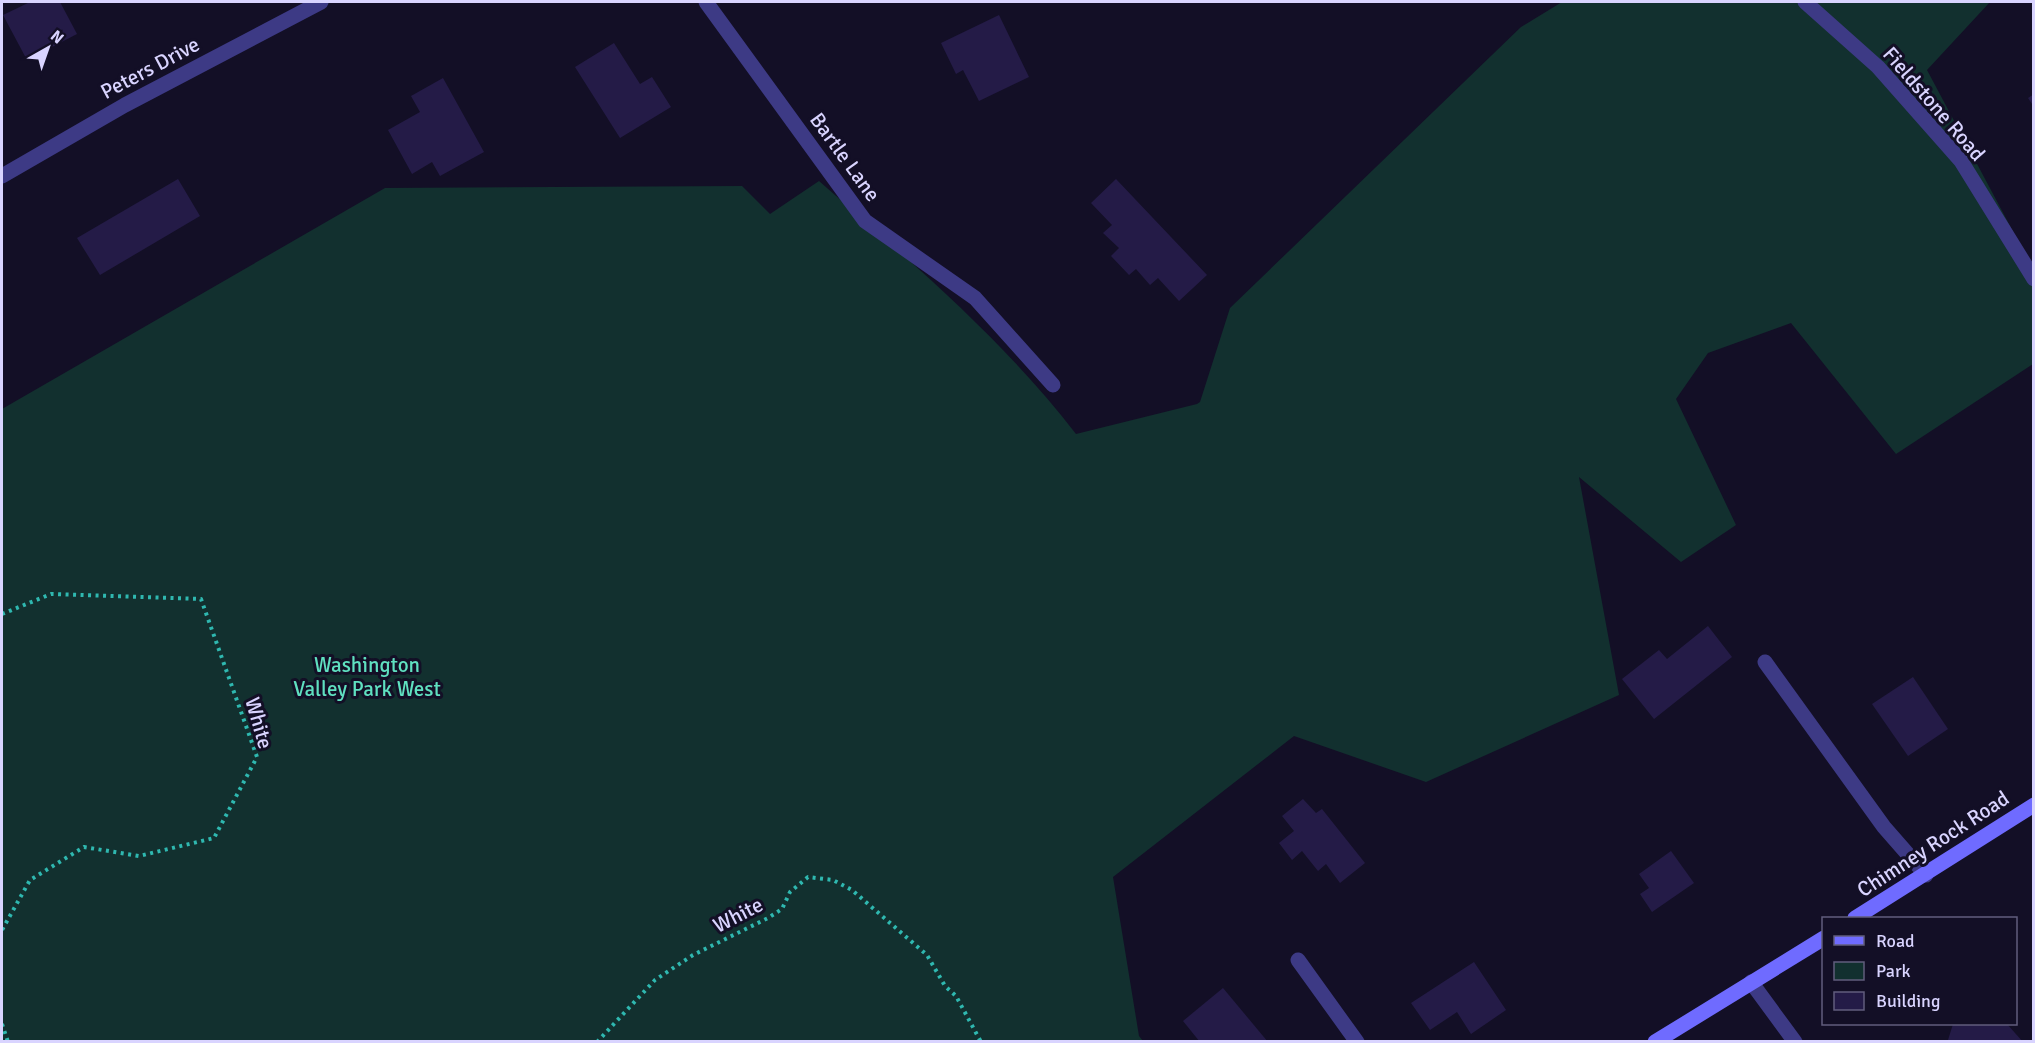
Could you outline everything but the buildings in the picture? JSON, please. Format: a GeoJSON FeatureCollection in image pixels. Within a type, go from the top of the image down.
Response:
{"type":"FeatureCollection","features":[{"type":"Feature","properties":{"kind":"street","name":"Peters Drive"},"geometry":{"type":"LineString","coordinates":[[2,176],[125,105],[321,2]]}},
{"type":"Feature","properties":{"kind":"street","name":"Bartle Lane"},"geometry":{"type":"LineString","coordinates":[[706,2],[865,221],[975,298],[1053,385]]}},
{"type":"Feature","properties":{"kind":"street","name":"Fieldstone Road"},"geometry":{"type":"LineString","coordinates":[[1805,2],[1878,67],[1961,161],[2034,279]]}},
{"type":"Feature","properties":{"kind":"street"},"geometry":{"type":"LineString","coordinates":[[1765,662],[1884,827],[1926,875]]}},
{"type":"Feature","properties":{"kind":"street","name":"Chimney Rock Road"},"geometry":{"type":"LineString","coordinates":[[1857,917],[2034,805]]}},
{"type":"Feature","properties":{"kind":"street"},"geometry":{"type":"LineString","coordinates":[[1655,1041],[1822,939]]}},
{"type":"Feature","properties":{"kind":"street"},"geometry":{"type":"LineString","coordinates":[[1298,960],[1357,1041]]}},
{"type":"Feature","properties":{"kind":"street"},"geometry":{"type":"LineString","coordinates":[[1751,982],[1795,1041]]}},
{"type":"Feature","properties":{"kind":"path","name":"White"},"geometry":{"type":"LineString","coordinates":[[2,614],[51,594],[201,599],[258,757],[214,838],[139,856],[84,847],[30,880],[2,930]]}},
{"type":"Feature","properties":{"kind":"path","name":"White"},"geometry":{"type":"LineString","coordinates":[[597,1041],[655,980],[693,955],[782,909],[790,892],[808,877],[833,880],[852,890],[927,955],[945,986],[956,996],[981,1041]]}},
{"type":"Feature","properties":{"kind":"path"},"geometry":{"type":"LineString","coordinates":[[2,1024],[8,1041]]}},
{"type":"Feature","properties":{"kind":"green space","name":"Washington Valley Park West"},"geometry":{"type":"Polygon","coordinates":[[[1562,2],[1990,2],[1927,70],[2033,269],[2033,364],[1896,454],[1791,323],[1708,353],[1676,399],[1736,525],[1681,562],[1579,477],[1619,695],[1426,782],[1294,736],[1113,877],[1139,1036],[1143,1041],[2,1041],[2,409],[385,188],[742,186],[770,214],[819,181],[954,301],[1017,365],[1076,434],[1197,404],[1200,402],[1230,308],[1521,27],[1562,2]]]}}]}
